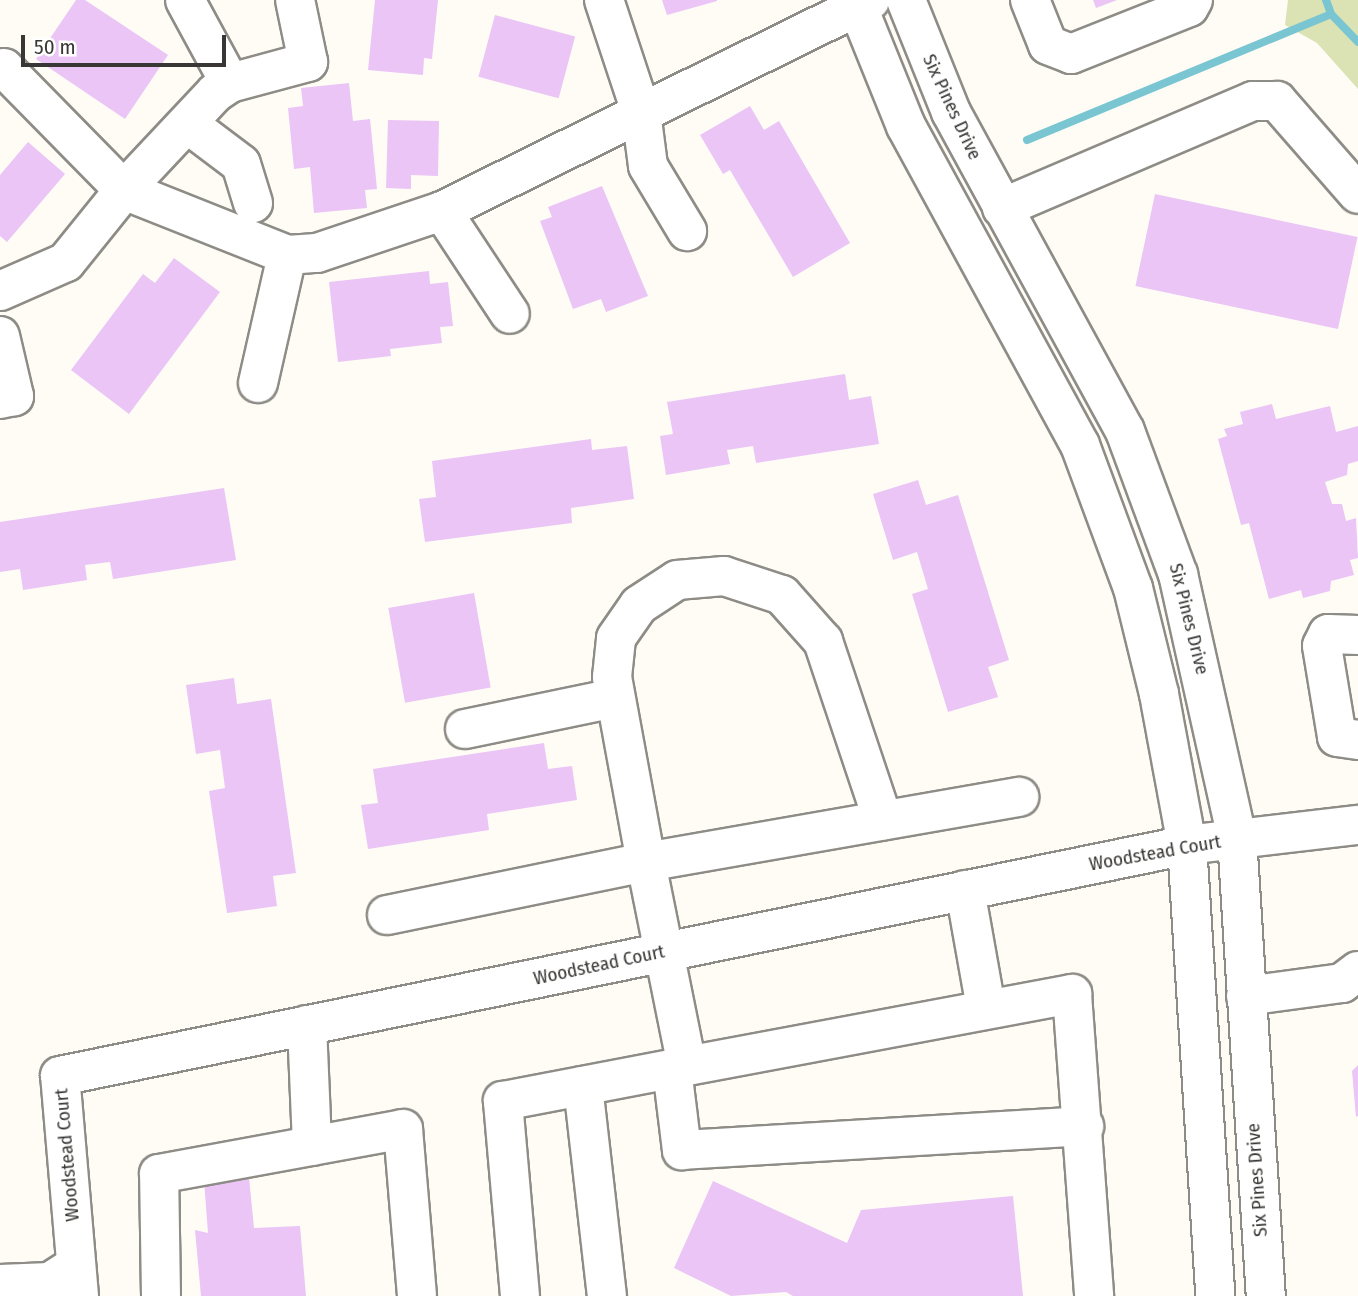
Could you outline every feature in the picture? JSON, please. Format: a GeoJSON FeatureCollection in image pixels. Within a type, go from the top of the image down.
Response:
{"type":"FeatureCollection","features":[{"type":"Feature","properties":{"kind":"street"},"geometry":{"type":"LineString","coordinates":[[186,0],[230,83]]}},
{"type":"Feature","properties":{"kind":"street"},"geometry":{"type":"LineString","coordinates":[[0,291],[66,262],[124,190],[215,93],[230,83],[308,62],[295,0]]}},
{"type":"Feature","properties":{"kind":"street"},"geometry":{"type":"LineString","coordinates":[[604,0],[641,113],[648,166],[687,231]]}},
{"type":"Feature","properties":{"kind":"street","name":"Six Pines Drive"},"geometry":{"type":"LineString","coordinates":[[906,0],[951,111],[1125,431],[1163,527],[1204,680],[1237,838],[1266,1296]]}},
{"type":"Feature","properties":{"kind":"street"},"geometry":{"type":"LineString","coordinates":[[1031,0],[1048,45],[1071,54],[1189,7],[1193,0]]}},
{"type":"Feature","properties":{"kind":"street"},"geometry":{"type":"LineString","coordinates":[[1,65],[124,190],[287,255],[317,253],[442,211],[861,2],[906,126],[1080,445],[1133,588],[1159,694],[1186,845],[1215,1296]]}},
{"type":"Feature","properties":{"kind":"street"},"geometry":{"type":"LineString","coordinates":[[1002,208],[1253,102],[1277,100],[1358,194]]}},
{"type":"Feature","properties":{"kind":"street"},"geometry":{"type":"LineString","coordinates":[[188,124],[241,164],[253,203]]}},
{"type":"Feature","properties":{"kind":"street"},"geometry":{"type":"LineString","coordinates":[[442,211],[510,314]]}},
{"type":"Feature","properties":{"kind":"street"},"geometry":{"type":"LineString","coordinates":[[258,383],[287,255]]}},
{"type":"Feature","properties":{"kind":"street"},"geometry":{"type":"LineString","coordinates":[[0,336],[14,396],[0,399]]}},
{"type":"Feature","properties":{"kind":"street"},"geometry":{"type":"LineString","coordinates":[[883,820],[823,641],[782,595],[724,576],[677,580],[639,605],[616,638],[612,677],[663,952],[679,1067],[682,1150],[1084,1126]]}},
{"type":"Feature","properties":{"kind":"street"},"geometry":{"type":"LineString","coordinates":[[1358,635],[1328,634],[1322,646],[1336,737],[1358,740]]}},
{"type":"Feature","properties":{"kind":"street"},"geometry":{"type":"LineString","coordinates":[[465,729],[615,698]]}},
{"type":"Feature","properties":{"kind":"street"},"geometry":{"type":"LineString","coordinates":[[387,915],[646,862],[1019,797]]}},
{"type":"Feature","properties":{"kind":"street","name":"Woodstead Court"},"geometry":{"type":"LineString","coordinates":[[74,1277],[60,1076],[1186,845],[1358,825]]}},
{"type":"Feature","properties":{"kind":"street"},"geometry":{"type":"LineString","coordinates":[[965,890],[986,1009]]}},
{"type":"Feature","properties":{"kind":"street"},"geometry":{"type":"LineString","coordinates":[[1246,996],[1342,983],[1358,971]]}},
{"type":"Feature","properties":{"kind":"street"},"geometry":{"type":"LineString","coordinates":[[520,1296],[503,1101],[1072,994],[1084,1126],[1094,1296]]}},
{"type":"Feature","properties":{"kind":"street"},"geometry":{"type":"LineString","coordinates":[[307,1025],[312,1146]]}},
{"type":"Feature","properties":{"kind":"street"},"geometry":{"type":"LineString","coordinates":[[583,1086],[607,1296]]}},
{"type":"Feature","properties":{"kind":"street"},"geometry":{"type":"LineString","coordinates":[[161,1296],[159,1174],[403,1129],[417,1294]]}},
{"type":"Feature","properties":{"kind":"street"},"geometry":{"type":"LineString","coordinates":[[0,1261],[51,1257],[74,1277]]}},
{"type":"Feature","properties":{"kind":"street"},"geometry":{"type":"LineString","coordinates":[[0,1284],[50,1283],[74,1277]]}},
{"type":"Feature","properties":{"kind":"green space"},"geometry":{"type":"Polygon","coordinates":[[[1288,0],[1358,0],[1358,89],[1317,43],[1285,25],[1288,0]]]}},
{"type":"Feature","properties":{"kind":"building"},"geometry":{"type":"Polygon","coordinates":[[[76,0],[85,0],[168,55],[125,119],[36,59],[76,0]]]}},
{"type":"Feature","properties":{"kind":"building"},"geometry":{"type":"Polygon","coordinates":[[[375,0],[438,0],[432,59],[424,58],[423,75],[368,70],[375,0]]]}},
{"type":"Feature","properties":{"kind":"building"},"geometry":{"type":"Polygon","coordinates":[[[662,0],[717,0],[717,1],[667,15],[662,0]]]}},
{"type":"Feature","properties":{"kind":"building"},"geometry":{"type":"Polygon","coordinates":[[[1093,0],[1117,0],[1096,8],[1093,0]]]}},
{"type":"Feature","properties":{"kind":"building"},"geometry":{"type":"Polygon","coordinates":[[[495,15],[575,36],[559,98],[478,77],[495,15]]]}},
{"type":"Feature","properties":{"kind":"building"},"geometry":{"type":"Polygon","coordinates":[[[349,83],[353,121],[370,119],[377,189],[365,190],[367,208],[314,213],[310,167],[294,169],[288,108],[303,106],[301,88],[349,83]]]}},
{"type":"Feature","properties":{"kind":"building"},"geometry":{"type":"Polygon","coordinates":[[[750,106],[764,130],[779,121],[850,243],[793,277],[730,170],[723,174],[700,135],[750,106]]]}},
{"type":"Feature","properties":{"kind":"building"},"geometry":{"type":"Polygon","coordinates":[[[388,120],[439,121],[438,176],[411,175],[411,189],[386,188],[388,120]]]}},
{"type":"Feature","properties":{"kind":"building"},"geometry":{"type":"Polygon","coordinates":[[[28,142],[65,174],[7,242],[0,236],[0,175],[28,142]]]}},
{"type":"Feature","properties":{"kind":"building"},"geometry":{"type":"Polygon","coordinates":[[[602,186],[648,296],[606,312],[601,299],[573,309],[540,221],[552,217],[548,207],[602,186]]]}},
{"type":"Feature","properties":{"kind":"building"},"geometry":{"type":"Polygon","coordinates":[[[1155,194],[1357,237],[1338,329],[1135,286],[1155,194]]]}},
{"type":"Feature","properties":{"kind":"building"},"geometry":{"type":"Polygon","coordinates":[[[174,258],[220,292],[129,414],[71,370],[143,274],[155,283],[174,258]]]}},
{"type":"Feature","properties":{"kind":"building"},"geometry":{"type":"Polygon","coordinates":[[[429,271],[430,284],[448,282],[453,326],[440,327],[442,343],[390,349],[391,356],[338,362],[329,282],[429,271]]]}},
{"type":"Feature","properties":{"kind":"building"},"geometry":{"type":"Polygon","coordinates":[[[845,374],[849,400],[871,396],[879,444],[756,463],[753,446],[727,450],[730,464],[666,475],[660,436],[673,434],[667,402],[845,374]]]}},
{"type":"Feature","properties":{"kind":"building"},"geometry":{"type":"Polygon","coordinates":[[[1272,404],[1276,419],[1330,406],[1336,432],[1358,426],[1358,461],[1348,464],[1347,475],[1325,482],[1332,504],[1342,504],[1346,521],[1356,518],[1358,558],[1350,560],[1354,575],[1331,581],[1330,591],[1303,598],[1301,590],[1269,599],[1249,523],[1241,525],[1218,439],[1227,436],[1224,429],[1243,424],[1240,412],[1272,404]]]}},
{"type":"Feature","properties":{"kind":"building"},"geometry":{"type":"Polygon","coordinates":[[[591,439],[592,450],[627,446],[634,499],[571,508],[572,523],[425,542],[419,499],[436,497],[432,461],[591,439]]]}},
{"type":"Feature","properties":{"kind":"building"},"geometry":{"type":"Polygon","coordinates":[[[918,480],[926,505],[958,495],[1009,660],[988,667],[998,697],[948,712],[912,594],[928,589],[917,552],[893,560],[873,494],[918,480]]]}},
{"type":"Feature","properties":{"kind":"building"},"geometry":{"type":"Polygon","coordinates":[[[224,488],[236,560],[113,579],[110,562],[85,565],[87,580],[23,590],[20,569],[0,572],[0,522],[224,488]]]}},
{"type":"Feature","properties":{"kind":"building"},"geometry":{"type":"Polygon","coordinates":[[[474,593],[491,688],[405,703],[388,608],[474,593]]]}},
{"type":"Feature","properties":{"kind":"building"},"geometry":{"type":"Polygon","coordinates":[[[234,678],[237,704],[271,699],[296,873],[273,876],[277,906],[227,913],[209,791],[225,788],[220,750],[196,754],[186,685],[234,678]]]}},
{"type":"Feature","properties":{"kind":"building"},"geometry":{"type":"Polygon","coordinates":[[[544,743],[548,769],[572,766],[577,800],[487,814],[489,830],[368,849],[361,805],[378,803],[373,769],[544,743]]]}},
{"type":"Feature","properties":{"kind":"building"},"geometry":{"type":"Polygon","coordinates":[[[1358,1065],[1358,1116],[1356,1117],[1352,1071],[1358,1065]]]}},
{"type":"Feature","properties":{"kind":"building"},"geometry":{"type":"Polygon","coordinates":[[[249,1177],[254,1228],[300,1226],[306,1296],[201,1296],[195,1230],[208,1233],[204,1180],[249,1177]]]}},
{"type":"Feature","properties":{"kind":"building"},"geometry":{"type":"Polygon","coordinates":[[[713,1181],[847,1243],[861,1210],[1013,1196],[1023,1296],[793,1296],[786,1292],[731,1296],[674,1268],[713,1181]]]}},
{"type":"Feature","properties":{"kind":"waterway"},"geometry":{"type":"LineString","coordinates":[[1326,0],[1331,14],[1358,42]]}},
{"type":"Feature","properties":{"kind":"waterway"},"geometry":{"type":"LineString","coordinates":[[1027,140],[1331,14]]}}]}
